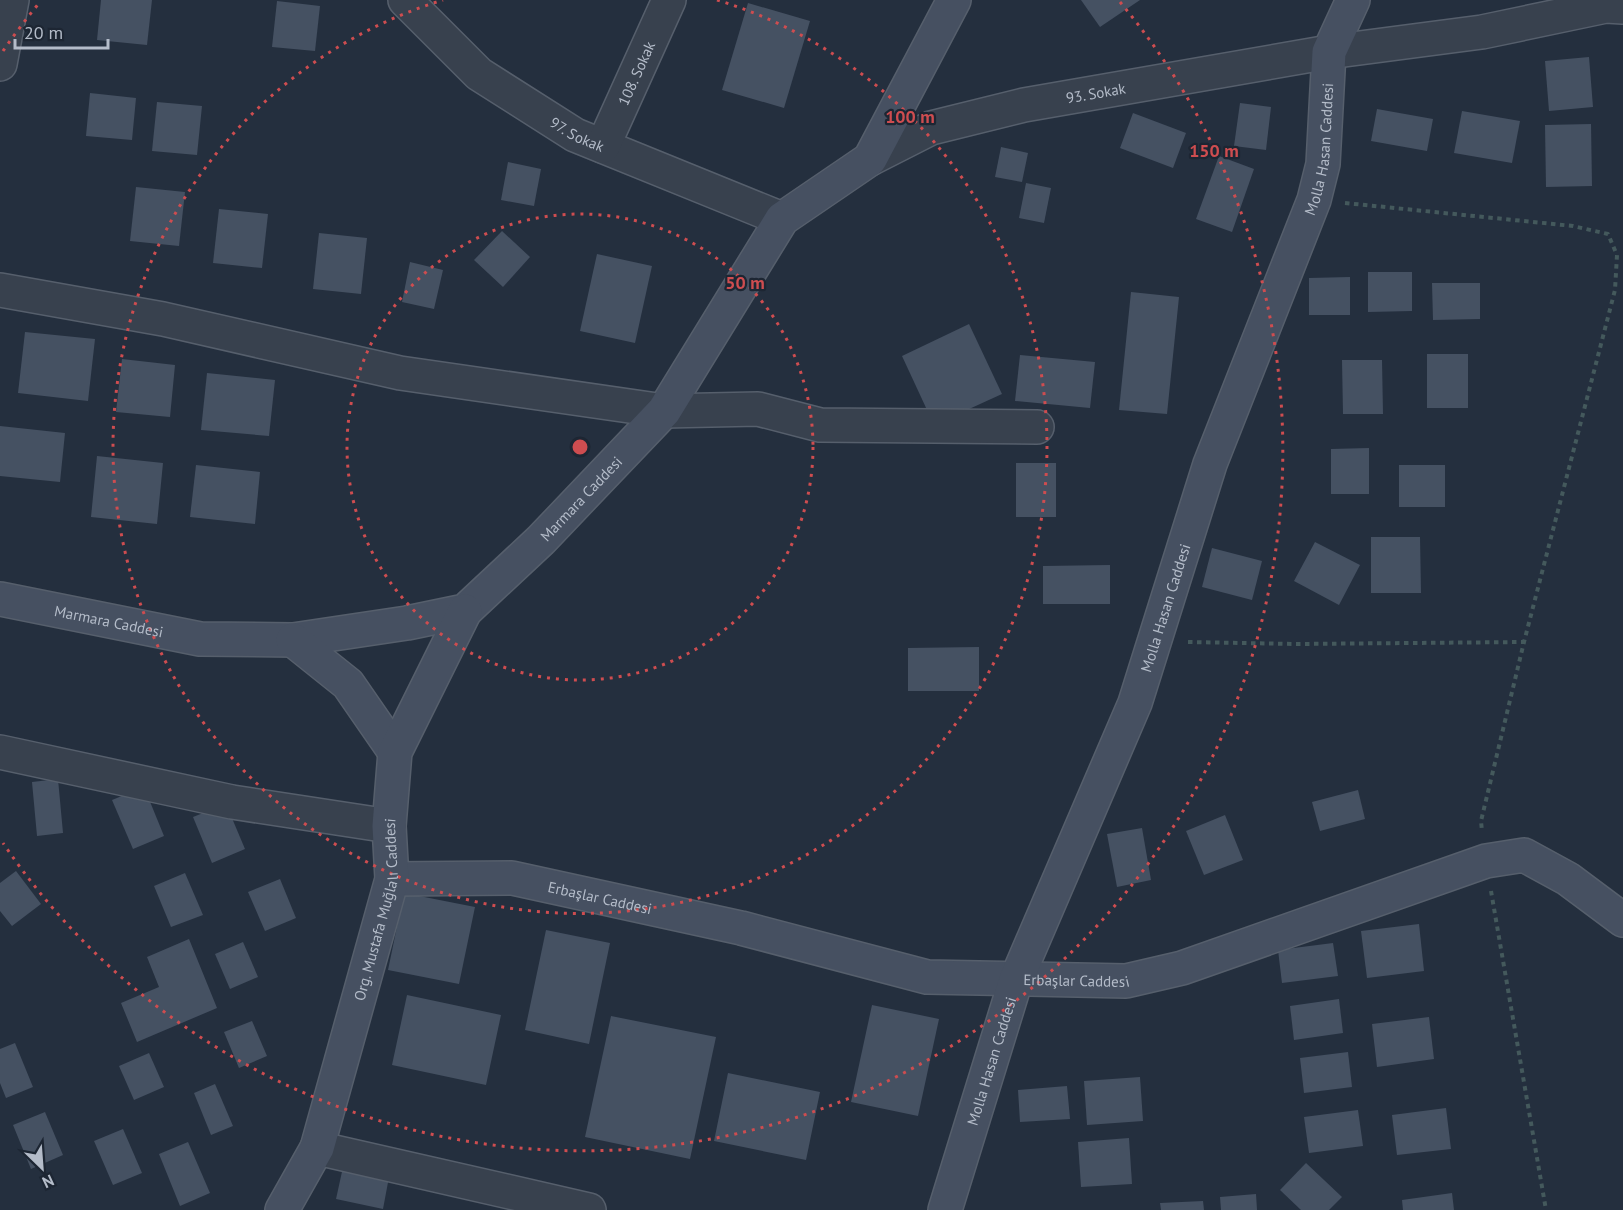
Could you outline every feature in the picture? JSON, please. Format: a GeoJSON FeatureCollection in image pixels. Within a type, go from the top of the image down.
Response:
{"type":"FeatureCollection","features":[{"type":"Feature","properties":{"kind":"street"},"geometry":{"type":"LineString","coordinates":[[0,64],[12,0]]}},
{"type":"Feature","properties":{"kind":"street","name":"97. Sokak"},"geometry":{"type":"LineString","coordinates":[[405,0],[479,74],[575,135],[782,219]]}},
{"type":"Feature","properties":{"kind":"street","name":"108. Sokak"},"geometry":{"type":"LineString","coordinates":[[603,146],[669,0]]}},
{"type":"Feature","properties":{"kind":"street","name":"Marmara Caddesi"},"geometry":{"type":"LineString","coordinates":[[0,599],[200,639],[293,640],[407,623],[465,611],[541,540],[664,411],[782,219],[870,159],[954,0]]}},
{"type":"Feature","properties":{"kind":"street","name":"Molla Hasan Caddesi"},"geometry":{"type":"LineString","coordinates":[[945,1210],[1016,980],[1135,703],[1210,464],[1314,200],[1323,164],[1329,52],[1353,0]]}},
{"type":"Feature","properties":{"kind":"street","name":"93. Sokak"},"geometry":{"type":"LineString","coordinates":[[870,159],[931,128],[1024,105],[1329,52],[1482,32],[1606,6],[1623,7]]}},
{"type":"Feature","properties":{"kind":"street"},"geometry":{"type":"LineString","coordinates":[[0,290],[163,319],[400,373],[664,411],[758,409],[820,425],[1036,428]]}},
{"type":"Feature","properties":{"kind":"street","name":"Org. Mustafa Muğlalı Caddesi"},"geometry":{"type":"LineString","coordinates":[[282,1210],[317,1148],[365,967],[392,879],[389,826],[395,752],[465,611]]}},
{"type":"Feature","properties":{"kind":"street"},"geometry":{"type":"LineString","coordinates":[[293,640],[348,684],[395,752]]}},
{"type":"Feature","properties":{"kind":"street"},"geometry":{"type":"LineString","coordinates":[[0,752],[232,802],[389,826]]}},
{"type":"Feature","properties":{"kind":"street","name":"Erbaşlar Caddesi"},"geometry":{"type":"LineString","coordinates":[[392,879],[512,878],[741,928],[927,977],[1016,980],[1126,981],[1182,968],[1486,861],[1524,855],[1568,879],[1623,920]]}},
{"type":"Feature","properties":{"kind":"street"},"geometry":{"type":"LineString","coordinates":[[317,1148],[589,1210]]}},
{"type":"Feature","properties":{"kind":"path"},"geometry":{"type":"LineString","coordinates":[[1314,200],[1573,226],[1608,234],[1617,255],[1615,290],[1524,642],[1481,821],[1546,1210]]}},
{"type":"Feature","properties":{"kind":"path"},"geometry":{"type":"LineString","coordinates":[[1617,255],[1623,248]]}},
{"type":"Feature","properties":{"kind":"path"},"geometry":{"type":"LineString","coordinates":[[1154,641],[1297,644],[1524,642]]}},
{"type":"Feature","properties":{"kind":"building"},"geometry":{"type":"Polygon","coordinates":[[[101,0],[152,0],[147,45],[97,40],[101,0]]]}},
{"type":"Feature","properties":{"kind":"building"},"geometry":{"type":"Polygon","coordinates":[[[1081,0],[1140,0],[1100,27],[1081,0]]]}},
{"type":"Feature","properties":{"kind":"building"},"geometry":{"type":"Polygon","coordinates":[[[277,1],[320,6],[315,51],[272,47],[277,1]]]}},
{"type":"Feature","properties":{"kind":"building"},"geometry":{"type":"Polygon","coordinates":[[[748,3],[810,21],[784,108],[722,90],[748,3]]]}},
{"type":"Feature","properties":{"kind":"building"},"geometry":{"type":"Polygon","coordinates":[[[1589,57],[1593,107],[1549,111],[1545,61],[1589,57]]]}},
{"type":"Feature","properties":{"kind":"building"},"geometry":{"type":"Polygon","coordinates":[[[90,93],[136,98],[132,140],[86,136],[90,93]]]}},
{"type":"Feature","properties":{"kind":"building"},"geometry":{"type":"Polygon","coordinates":[[[157,102],[202,106],[197,155],[152,151],[157,102]]]}},
{"type":"Feature","properties":{"kind":"building"},"geometry":{"type":"Polygon","coordinates":[[[1240,103],[1271,107],[1266,150],[1234,146],[1240,103]]]}},
{"type":"Feature","properties":{"kind":"building"},"geometry":{"type":"Polygon","coordinates":[[[1377,109],[1433,119],[1427,151],[1371,141],[1377,109]]]}},
{"type":"Feature","properties":{"kind":"building"},"geometry":{"type":"Polygon","coordinates":[[[1462,111],[1520,121],[1512,163],[1454,153],[1462,111]]]}},
{"type":"Feature","properties":{"kind":"building"},"geometry":{"type":"Polygon","coordinates":[[[1133,113],[1186,133],[1173,168],[1120,148],[1133,113]]]}},
{"type":"Feature","properties":{"kind":"building"},"geometry":{"type":"Polygon","coordinates":[[[1591,124],[1592,186],[1546,187],[1545,125],[1591,124]]]}},
{"type":"Feature","properties":{"kind":"building"},"geometry":{"type":"Polygon","coordinates":[[[1001,147],[1028,153],[1022,182],[995,177],[1001,147]]]}},
{"type":"Feature","properties":{"kind":"building"},"geometry":{"type":"Polygon","coordinates":[[[1219,156],[1254,169],[1232,232],[1196,219],[1219,156]]]}},
{"type":"Feature","properties":{"kind":"building"},"geometry":{"type":"Polygon","coordinates":[[[508,162],[541,169],[534,206],[501,200],[508,162]]]}},
{"type":"Feature","properties":{"kind":"building"},"geometry":{"type":"Polygon","coordinates":[[[1026,183],[1051,188],[1044,223],[1019,218],[1026,183]]]}},
{"type":"Feature","properties":{"kind":"building"},"geometry":{"type":"Polygon","coordinates":[[[136,187],[185,192],[179,246],[130,241],[136,187]]]}},
{"type":"Feature","properties":{"kind":"building"},"geometry":{"type":"Polygon","coordinates":[[[219,209],[268,214],[262,268],[213,263],[219,209]]]}},
{"type":"Feature","properties":{"kind":"building"},"geometry":{"type":"Polygon","coordinates":[[[502,231],[530,257],[503,287],[474,260],[502,231]]]}},
{"type":"Feature","properties":{"kind":"building"},"geometry":{"type":"Polygon","coordinates":[[[319,233],[367,238],[361,294],[313,289],[319,233]]]}},
{"type":"Feature","properties":{"kind":"building"},"geometry":{"type":"Polygon","coordinates":[[[597,254],[652,266],[635,343],[580,331],[597,254]]]}},
{"type":"Feature","properties":{"kind":"building"},"geometry":{"type":"Polygon","coordinates":[[[410,262],[443,270],[434,309],[402,302],[410,262]]]}},
{"type":"Feature","properties":{"kind":"building"},"geometry":{"type":"Polygon","coordinates":[[[1368,272],[1412,272],[1412,311],[1368,312],[1368,272]]]}},
{"type":"Feature","properties":{"kind":"building"},"geometry":{"type":"Polygon","coordinates":[[[1350,277],[1350,315],[1309,315],[1309,278],[1350,277]]]}},
{"type":"Feature","properties":{"kind":"building"},"geometry":{"type":"Polygon","coordinates":[[[1432,283],[1480,283],[1480,319],[1433,320],[1432,283]]]}},
{"type":"Feature","properties":{"kind":"building"},"geometry":{"type":"Polygon","coordinates":[[[1131,292],[1179,297],[1167,414],[1119,410],[1131,292]]]}},
{"type":"Feature","properties":{"kind":"building"},"geometry":{"type":"Polygon","coordinates":[[[969,324],[1002,394],[934,425],[902,356],[969,324]]]}},
{"type":"Feature","properties":{"kind":"building"},"geometry":{"type":"Polygon","coordinates":[[[25,332],[95,339],[88,401],[18,393],[25,332]]]}},
{"type":"Feature","properties":{"kind":"building"},"geometry":{"type":"Polygon","coordinates":[[[1427,354],[1468,354],[1468,408],[1427,408],[1427,354]]]}},
{"type":"Feature","properties":{"kind":"building"},"geometry":{"type":"Polygon","coordinates":[[[1020,355],[1095,362],[1090,408],[1015,401],[1020,355]]]}},
{"type":"Feature","properties":{"kind":"building"},"geometry":{"type":"Polygon","coordinates":[[[122,359],[175,365],[170,417],[116,412],[122,359]]]}},
{"type":"Feature","properties":{"kind":"building"},"geometry":{"type":"Polygon","coordinates":[[[1342,360],[1382,360],[1383,414],[1343,414],[1342,360]]]}},
{"type":"Feature","properties":{"kind":"building"},"geometry":{"type":"Polygon","coordinates":[[[207,373],[275,380],[269,436],[201,430],[207,373]]]}},
{"type":"Feature","properties":{"kind":"building"},"geometry":{"type":"Polygon","coordinates":[[[0,426],[65,433],[60,482],[0,476],[0,426]]]}},
{"type":"Feature","properties":{"kind":"building"},"geometry":{"type":"Polygon","coordinates":[[[1369,448],[1369,494],[1331,494],[1331,449],[1369,448]]]}},
{"type":"Feature","properties":{"kind":"building"},"geometry":{"type":"Polygon","coordinates":[[[97,456],[163,463],[157,524],[91,517],[97,456]]]}},
{"type":"Feature","properties":{"kind":"building"},"geometry":{"type":"Polygon","coordinates":[[[1016,463],[1056,463],[1056,517],[1016,517],[1016,463]]]}},
{"type":"Feature","properties":{"kind":"building"},"geometry":{"type":"Polygon","coordinates":[[[196,465],[260,472],[255,524],[190,517],[196,465]]]}},
{"type":"Feature","properties":{"kind":"building"},"geometry":{"type":"Polygon","coordinates":[[[1399,465],[1445,465],[1445,507],[1399,507],[1399,465]]]}},
{"type":"Feature","properties":{"kind":"building"},"geometry":{"type":"Polygon","coordinates":[[[1371,537],[1420,537],[1421,593],[1371,593],[1371,537]]]}},
{"type":"Feature","properties":{"kind":"building"},"geometry":{"type":"Polygon","coordinates":[[[1315,542],[1360,565],[1339,605],[1294,581],[1315,542]]]}},
{"type":"Feature","properties":{"kind":"building"},"geometry":{"type":"Polygon","coordinates":[[[1212,548],[1262,561],[1252,600],[1202,587],[1212,548]]]}},
{"type":"Feature","properties":{"kind":"building"},"geometry":{"type":"Polygon","coordinates":[[[1110,565],[1110,604],[1043,604],[1043,566],[1110,565]]]}},
{"type":"Feature","properties":{"kind":"building"},"geometry":{"type":"Polygon","coordinates":[[[979,647],[979,691],[908,691],[908,648],[979,647]]]}},
{"type":"Feature","properties":{"kind":"building"},"geometry":{"type":"Polygon","coordinates":[[[58,779],[63,833],[37,836],[32,782],[58,779]]]}},
{"type":"Feature","properties":{"kind":"building"},"geometry":{"type":"Polygon","coordinates":[[[144,787],[164,836],[133,849],[112,800],[144,787]]]}},
{"type":"Feature","properties":{"kind":"building"},"geometry":{"type":"Polygon","coordinates":[[[1358,790],[1365,819],[1320,831],[1312,802],[1358,790]]]}},
{"type":"Feature","properties":{"kind":"building"},"geometry":{"type":"Polygon","coordinates":[[[226,804],[245,849],[212,863],[193,817],[226,804]]]}},
{"type":"Feature","properties":{"kind":"building"},"geometry":{"type":"Polygon","coordinates":[[[1225,815],[1243,860],[1204,875],[1186,831],[1225,815]]]}},
{"type":"Feature","properties":{"kind":"building"},"geometry":{"type":"Polygon","coordinates":[[[1142,828],[1151,880],[1117,887],[1107,834],[1142,828]]]}},
{"type":"Feature","properties":{"kind":"building"},"geometry":{"type":"Polygon","coordinates":[[[16,871],[41,904],[12,926],[0,911],[0,883],[16,871]]]}},
{"type":"Feature","properties":{"kind":"building"},"geometry":{"type":"Polygon","coordinates":[[[185,873],[203,915],[171,927],[154,886],[185,873]]]}},
{"type":"Feature","properties":{"kind":"building"},"geometry":{"type":"Polygon","coordinates":[[[280,879],[296,918],[265,931],[248,892],[280,879]]]}},
{"type":"Feature","properties":{"kind":"building"},"geometry":{"type":"Polygon","coordinates":[[[404,893],[475,907],[459,984],[388,970],[404,893]]]}},
{"type":"Feature","properties":{"kind":"building"},"geometry":{"type":"Polygon","coordinates":[[[1419,924],[1424,971],[1367,978],[1361,931],[1419,924]]]}},
{"type":"Feature","properties":{"kind":"building"},"geometry":{"type":"Polygon","coordinates":[[[546,930],[610,943],[589,1044],[525,1030],[546,930]]]}},
{"type":"Feature","properties":{"kind":"building"},"geometry":{"type":"Polygon","coordinates":[[[189,939],[217,1008],[137,1042],[121,1003],[159,987],[147,957],[189,939]]]}},
{"type":"Feature","properties":{"kind":"building"},"geometry":{"type":"Polygon","coordinates":[[[243,942],[258,977],[230,989],[215,954],[243,942]]]}},
{"type":"Feature","properties":{"kind":"building"},"geometry":{"type":"Polygon","coordinates":[[[1333,943],[1338,976],[1282,983],[1278,950],[1333,943]]]}},
{"type":"Feature","properties":{"kind":"building"},"geometry":{"type":"Polygon","coordinates":[[[407,995],[501,1015],[486,1085],[392,1065],[407,995]]]}},
{"type":"Feature","properties":{"kind":"building"},"geometry":{"type":"Polygon","coordinates":[[[1339,999],[1343,1033],[1294,1040],[1290,1006],[1339,999]]]}},
{"type":"Feature","properties":{"kind":"building"},"geometry":{"type":"Polygon","coordinates":[[[872,1005],[939,1019],[918,1116],[851,1102],[872,1005]]]}},
{"type":"Feature","properties":{"kind":"building"},"geometry":{"type":"Polygon","coordinates":[[[611,1016],[716,1037],[690,1159],[585,1137],[611,1016]]]}},
{"type":"Feature","properties":{"kind":"building"},"geometry":{"type":"Polygon","coordinates":[[[1429,1017],[1434,1059],[1377,1067],[1372,1024],[1429,1017]]]}},
{"type":"Feature","properties":{"kind":"building"},"geometry":{"type":"Polygon","coordinates":[[[252,1021],[267,1056],[239,1068],[224,1032],[252,1021]]]}},
{"type":"Feature","properties":{"kind":"building"},"geometry":{"type":"Polygon","coordinates":[[[15,1043],[33,1087],[6,1098],[0,1083],[0,1049],[15,1043]]]}},
{"type":"Feature","properties":{"kind":"building"},"geometry":{"type":"Polygon","coordinates":[[[1348,1052],[1352,1087],[1304,1093],[1300,1058],[1348,1052]]]}},
{"type":"Feature","properties":{"kind":"building"},"geometry":{"type":"Polygon","coordinates":[[[149,1053],[164,1087],[134,1100],[119,1066],[149,1053]]]}},
{"type":"Feature","properties":{"kind":"building"},"geometry":{"type":"Polygon","coordinates":[[[728,1073],[820,1092],[806,1160],[714,1141],[728,1073]]]}},
{"type":"Feature","properties":{"kind":"building"},"geometry":{"type":"Polygon","coordinates":[[[1140,1077],[1143,1121],[1087,1125],[1084,1081],[1140,1077]]]}},
{"type":"Feature","properties":{"kind":"building"},"geometry":{"type":"Polygon","coordinates":[[[215,1084],[233,1126],[211,1135],[194,1093],[215,1084]]]}},
{"type":"Feature","properties":{"kind":"building"},"geometry":{"type":"Polygon","coordinates":[[[1067,1086],[1070,1119],[1020,1122],[1018,1090],[1067,1086]]]}},
{"type":"Feature","properties":{"kind":"building"},"geometry":{"type":"Polygon","coordinates":[[[1446,1108],[1451,1149],[1397,1155],[1392,1115],[1446,1108]]]}},
{"type":"Feature","properties":{"kind":"building"},"geometry":{"type":"Polygon","coordinates":[[[1358,1110],[1363,1146],[1309,1153],[1304,1117],[1358,1110]]]}},
{"type":"Feature","properties":{"kind":"building"},"geometry":{"type":"Polygon","coordinates":[[[45,1112],[63,1155],[31,1169],[13,1125],[45,1112]]]}},
{"type":"Feature","properties":{"kind":"building"},"geometry":{"type":"Polygon","coordinates":[[[123,1129],[142,1173],[113,1185],[94,1141],[123,1129]]]}},
{"type":"Feature","properties":{"kind":"building"},"geometry":{"type":"Polygon","coordinates":[[[1129,1138],[1132,1184],[1081,1187],[1078,1142],[1129,1138]]]}},
{"type":"Feature","properties":{"kind":"building"},"geometry":{"type":"Polygon","coordinates":[[[188,1142],[210,1193],[180,1206],[159,1154],[188,1142]]]}},
{"type":"Feature","properties":{"kind":"building"},"geometry":{"type":"Polygon","coordinates":[[[1306,1163],[1342,1197],[1329,1210],[1301,1210],[1280,1190],[1306,1163]]]}},
{"type":"Feature","properties":{"kind":"building"},"geometry":{"type":"Polygon","coordinates":[[[343,1167],[389,1177],[383,1209],[336,1199],[343,1167]]]}},
{"type":"Feature","properties":{"kind":"building"},"geometry":{"type":"Polygon","coordinates":[[[1452,1193],[1454,1210],[1403,1210],[1402,1200],[1452,1193]]]}},
{"type":"Feature","properties":{"kind":"building"},"geometry":{"type":"Polygon","coordinates":[[[1256,1194],[1257,1210],[1221,1210],[1220,1197],[1256,1194]]]}},
{"type":"Feature","properties":{"kind":"building"},"geometry":{"type":"Polygon","coordinates":[[[1203,1201],[1204,1210],[1161,1210],[1160,1203],[1203,1201]]]}}]}
